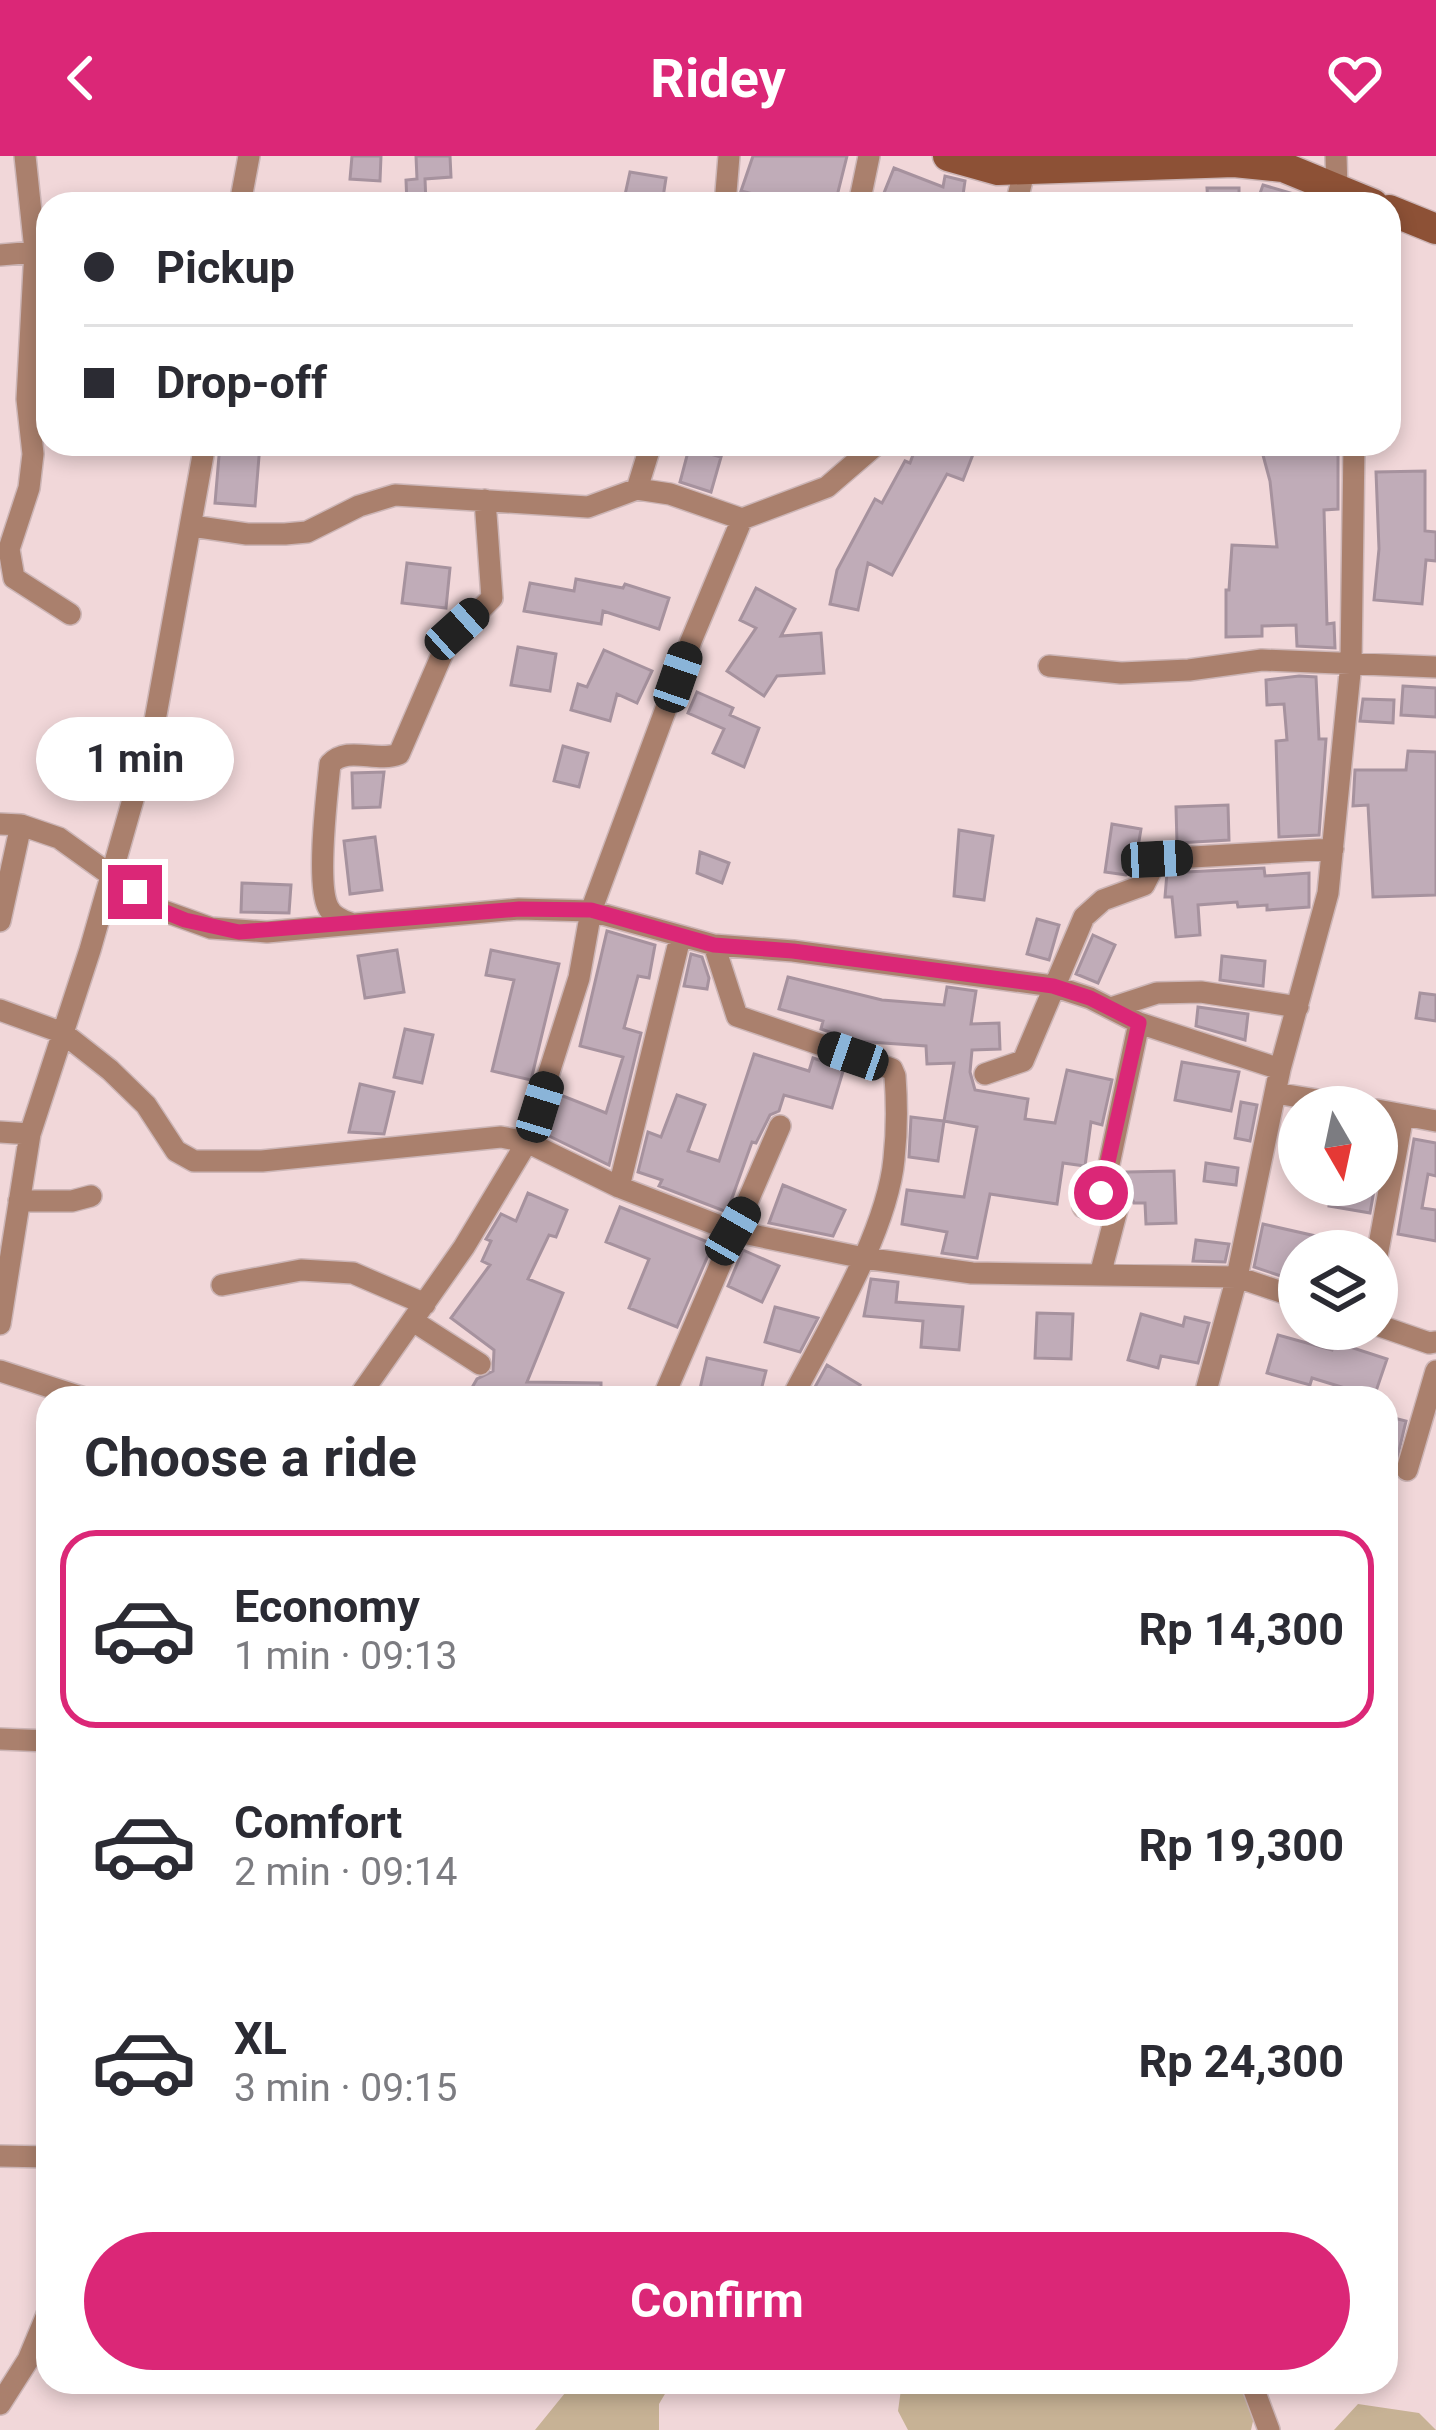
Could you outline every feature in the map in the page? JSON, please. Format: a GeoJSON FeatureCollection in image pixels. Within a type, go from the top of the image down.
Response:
{"type":"FeatureCollection","features":[{"type":"Feature","properties":{"kind":"street"},"geometry":{"type":"LineString","coordinates":[[25,156],[36,221]]}},
{"type":"Feature","properties":{"kind":"street"},"geometry":{"type":"LineString","coordinates":[[242,192],[249,156]]}},
{"type":"Feature","properties":{"kind":"street"},"geometry":{"type":"LineString","coordinates":[[725,192],[729,156]]}},
{"type":"Feature","properties":{"kind":"street"},"geometry":{"type":"LineString","coordinates":[[862,192],[869,156]]}},
{"type":"Feature","properties":{"kind":"street"},"geometry":{"type":"LineString","coordinates":[[948,156],[998,170],[1027,162],[1234,161],[1283,167],[1342,192]]}},
{"type":"Feature","properties":{"kind":"street"},"geometry":{"type":"LineString","coordinates":[[1336,156],[1337,190]]}},
{"type":"Feature","properties":{"kind":"street"},"geometry":{"type":"LineString","coordinates":[[1019,192],[1027,162]]}},
{"type":"Feature","properties":{"kind":"street"},"geometry":{"type":"LineString","coordinates":[[1401,215],[1436,229]]}},
{"type":"Feature","properties":{"kind":"street"},"geometry":{"type":"LineString","coordinates":[[0,255],[36,251]]}},
{"type":"Feature","properties":{"kind":"street"},"geometry":{"type":"LineString","coordinates":[[36,304],[27,399],[32,470],[7,532],[9,558],[14,578],[70,614]]}},
{"type":"Feature","properties":{"kind":"street"},"geometry":{"type":"LineString","coordinates":[[0,1324],[30,1134],[154,726],[203,456]]}},
{"type":"Feature","properties":{"kind":"street"},"geometry":{"type":"LineString","coordinates":[[637,489],[647,456]]}},
{"type":"Feature","properties":{"kind":"street"},"geometry":{"type":"LineString","coordinates":[[192,526],[285,534],[308,532],[359,506],[395,495],[588,507],[637,489],[670,494],[742,518],[827,487],[863,456]]}},
{"type":"Feature","properties":{"kind":"street"},"geometry":{"type":"LineString","coordinates":[[1207,1386],[1237,1277],[1280,1069],[1328,893],[1351,663],[1354,456]]}},
{"type":"Feature","properties":{"kind":"street"},"geometry":{"type":"LineString","coordinates":[[350,923],[335,916],[326,904],[324,834],[330,764],[337,757],[399,754],[447,643],[492,598],[485,500]]}},
{"type":"Feature","properties":{"kind":"street"},"geometry":{"type":"LineString","coordinates":[[367,1386],[419,1313],[527,1142],[580,978],[591,910],[742,518]]}},
{"type":"Feature","properties":{"kind":"street"},"geometry":{"type":"LineString","coordinates":[[1048,666],[1120,673],[1262,660],[1436,667]]}},
{"type":"Feature","properties":{"kind":"street"},"geometry":{"type":"LineString","coordinates":[[0,921],[11,824],[58,838],[158,909],[212,928],[267,932],[519,909],[591,910],[714,945],[1053,986],[1139,1023],[1280,1069]]}},
{"type":"Feature","properties":{"kind":"street"},"geometry":{"type":"LineString","coordinates":[[985,1074],[1023,1061],[1089,911],[1102,900],[1144,885],[1157,859],[1333,849]]}},
{"type":"Feature","properties":{"kind":"street"},"geometry":{"type":"LineString","coordinates":[[619,1187],[680,938]]}},
{"type":"Feature","properties":{"kind":"street"},"geometry":{"type":"LineString","coordinates":[[714,945],[737,1016],[894,1072],[894,1161],[864,1258],[798,1386]]}},
{"type":"Feature","properties":{"kind":"street"},"geometry":{"type":"LineString","coordinates":[[1111,1008],[1156,993],[1201,992],[1298,1006]]}},
{"type":"Feature","properties":{"kind":"street"},"geometry":{"type":"LineString","coordinates":[[0,1010],[63,1033],[122,1082],[146,1106],[176,1151],[194,1161],[262,1161],[501,1137],[527,1142],[619,1187],[739,1232],[864,1258],[972,1273],[1237,1277],[1278,1291]]}},
{"type":"Feature","properties":{"kind":"street"},"geometry":{"type":"LineString","coordinates":[[1100,1275],[1117,1208],[1083,1208],[1104,1188],[1139,1023]]}},
{"type":"Feature","properties":{"kind":"street"},"geometry":{"type":"LineString","coordinates":[[1398,1114],[1436,1121]]}},
{"type":"Feature","properties":{"kind":"street"},"geometry":{"type":"LineString","coordinates":[[1382,1230],[1402,1115]]}},
{"type":"Feature","properties":{"kind":"street"},"geometry":{"type":"LineString","coordinates":[[668,1386],[755,1205],[752,1198],[780,1126]]}},
{"type":"Feature","properties":{"kind":"street"},"geometry":{"type":"LineString","coordinates":[[0,1132],[30,1134]]}},
{"type":"Feature","properties":{"kind":"street"},"geometry":{"type":"LineString","coordinates":[[19,1201],[72,1202],[91,1196]]}},
{"type":"Feature","properties":{"kind":"street"},"geometry":{"type":"LineString","coordinates":[[223,1285],[274,1272],[353,1273],[419,1313],[480,1364]]}},
{"type":"Feature","properties":{"kind":"street"},"geometry":{"type":"LineString","coordinates":[[1398,1332],[1436,1342]]}},
{"type":"Feature","properties":{"kind":"street"},"geometry":{"type":"LineString","coordinates":[[0,1371],[47,1386]]}},
{"type":"Feature","properties":{"kind":"street"},"geometry":{"type":"LineString","coordinates":[[1407,1470],[1436,1371]]}},
{"type":"Feature","properties":{"kind":"street"},"geometry":{"type":"LineString","coordinates":[[0,1739],[36,1740]]}},
{"type":"Feature","properties":{"kind":"street"},"geometry":{"type":"LineString","coordinates":[[0,2156],[36,2157]]}},
{"type":"Feature","properties":{"kind":"street"},"geometry":{"type":"LineString","coordinates":[[0,2404],[36,2341]]}},
{"type":"Feature","properties":{"kind":"street"},"geometry":{"type":"LineString","coordinates":[[1255,2394],[1268,2430]]}},
{"type":"Feature","properties":{"kind":"shaded area"},"geometry":{"type":"Polygon","coordinates":[[[564,2394],[665,2394],[659,2404],[659,2430],[535,2430],[564,2394]]]}},
{"type":"Feature","properties":{"kind":"shaded area"},"geometry":{"type":"Polygon","coordinates":[[[900,2394],[1259,2394],[1251,2430],[908,2430],[898,2411],[900,2394]]]}},
{"type":"Feature","properties":{"kind":"shaded area"},"geometry":{"type":"Polygon","coordinates":[[[1358,2404],[1419,2413],[1436,2430],[1334,2430],[1358,2404]]]}},
{"type":"Feature","properties":{"kind":"building"},"geometry":{"type":"Polygon","coordinates":[[[352,156],[381,156],[380,181],[350,179],[352,156]]]}},
{"type":"Feature","properties":{"kind":"building"},"geometry":{"type":"Polygon","coordinates":[[[416,156],[450,156],[451,177],[425,179],[426,192],[406,192],[406,180],[417,179],[416,156]]]}},
{"type":"Feature","properties":{"kind":"building"},"geometry":{"type":"Polygon","coordinates":[[[753,156],[847,156],[838,192],[741,191],[753,156]]]}},
{"type":"Feature","properties":{"kind":"building"},"geometry":{"type":"Polygon","coordinates":[[[894,168],[943,187],[945,176],[965,181],[963,192],[884,192],[894,168]]]}},
{"type":"Feature","properties":{"kind":"building"},"geometry":{"type":"Polygon","coordinates":[[[630,172],[666,178],[664,192],[626,192],[630,172]]]}},
{"type":"Feature","properties":{"kind":"building"},"geometry":{"type":"Polygon","coordinates":[[[1263,185],[1287,192],[1260,192],[1263,185]]]}},
{"type":"Feature","properties":{"kind":"building"},"geometry":{"type":"Polygon","coordinates":[[[1207,188],[1239,188],[1239,192],[1207,192],[1207,188]]]}},
{"type":"Feature","properties":{"kind":"building"},"geometry":{"type":"Polygon","coordinates":[[[219,456],[259,456],[255,506],[215,503],[219,456]]]}},
{"type":"Feature","properties":{"kind":"building"},"geometry":{"type":"Polygon","coordinates":[[[687,456],[721,457],[711,492],[680,482],[687,456]]]}},
{"type":"Feature","properties":{"kind":"building"},"geometry":{"type":"Polygon","coordinates":[[[913,456],[972,456],[963,480],[947,474],[892,575],[868,563],[858,610],[830,604],[837,570],[875,499],[882,503],[905,461],[910,463],[913,456]]]}},
{"type":"Feature","properties":{"kind":"building"},"geometry":{"type":"Polygon","coordinates":[[[1263,456],[1338,456],[1338,509],[1324,510],[1327,624],[1334,623],[1335,648],[1297,646],[1296,625],[1262,626],[1262,636],[1226,637],[1232,545],[1277,547],[1263,456]]]}},
{"type":"Feature","properties":{"kind":"building"},"geometry":{"type":"Polygon","coordinates":[[[1425,471],[1425,531],[1436,532],[1436,561],[1426,560],[1422,604],[1374,600],[1379,549],[1376,472],[1425,471]]]}},
{"type":"Feature","properties":{"kind":"building"},"geometry":{"type":"Polygon","coordinates":[[[407,563],[450,568],[446,608],[402,603],[407,563]]]}},
{"type":"Feature","properties":{"kind":"building"},"geometry":{"type":"Polygon","coordinates":[[[576,579],[623,588],[625,584],[669,598],[659,629],[603,611],[601,624],[524,611],[530,583],[574,591],[576,579]]]}},
{"type":"Feature","properties":{"kind":"building"},"geometry":{"type":"Polygon","coordinates":[[[756,588],[795,609],[781,636],[821,633],[824,673],[777,676],[764,696],[727,671],[756,628],[740,620],[756,588]]]}},
{"type":"Feature","properties":{"kind":"building"},"geometry":{"type":"Polygon","coordinates":[[[518,647],[556,654],[550,691],[511,685],[518,647]]]}},
{"type":"Feature","properties":{"kind":"building"},"geometry":{"type":"Polygon","coordinates":[[[604,650],[652,671],[637,703],[617,694],[610,721],[571,710],[578,684],[587,687],[604,650]]]}},
{"type":"Feature","properties":{"kind":"building"},"geometry":{"type":"Polygon","coordinates":[[[1316,677],[1319,739],[1326,739],[1319,835],[1279,837],[1276,741],[1287,740],[1284,704],[1267,705],[1266,680],[1316,677]]]}},
{"type":"Feature","properties":{"kind":"building"},"geometry":{"type":"Polygon","coordinates":[[[1403,686],[1436,688],[1436,717],[1401,715],[1403,686]]]}},
{"type":"Feature","properties":{"kind":"building"},"geometry":{"type":"Polygon","coordinates":[[[697,692],[733,708],[730,715],[759,728],[744,767],[713,753],[724,729],[688,713],[697,692]]]}},
{"type":"Feature","properties":{"kind":"building"},"geometry":{"type":"Polygon","coordinates":[[[1363,699],[1394,700],[1393,723],[1360,721],[1363,699]]]}},
{"type":"Feature","properties":{"kind":"building"},"geometry":{"type":"Polygon","coordinates":[[[563,746],[588,753],[579,787],[554,781],[563,746]]]}},
{"type":"Feature","properties":{"kind":"building"},"geometry":{"type":"Polygon","coordinates":[[[1408,751],[1436,752],[1436,895],[1373,897],[1368,805],[1353,806],[1355,770],[1406,770],[1408,751]]]}},
{"type":"Feature","properties":{"kind":"building"},"geometry":{"type":"Polygon","coordinates":[[[384,772],[380,807],[353,808],[352,773],[384,772]]]}},
{"type":"Feature","properties":{"kind":"building"},"geometry":{"type":"Polygon","coordinates":[[[1228,805],[1229,840],[1177,843],[1176,807],[1228,805]]]}},
{"type":"Feature","properties":{"kind":"building"},"geometry":{"type":"Polygon","coordinates":[[[1112,824],[1141,829],[1134,871],[1126,875],[1105,872],[1112,824]]]}},
{"type":"Feature","properties":{"kind":"building"},"geometry":{"type":"Polygon","coordinates":[[[959,830],[993,836],[984,900],[954,896],[959,830]]]}},
{"type":"Feature","properties":{"kind":"building"},"geometry":{"type":"Polygon","coordinates":[[[375,837],[382,890],[350,894],[344,841],[375,837]]]}},
{"type":"Feature","properties":{"kind":"building"},"geometry":{"type":"Polygon","coordinates":[[[700,852],[729,863],[722,883],[697,873],[700,852]]]}},
{"type":"Feature","properties":{"kind":"building"},"geometry":{"type":"Polygon","coordinates":[[[1264,868],[1265,876],[1309,873],[1309,907],[1267,910],[1267,905],[1238,907],[1237,902],[1198,905],[1200,935],[1176,937],[1172,897],[1165,897],[1167,873],[1264,868]]]}},
{"type":"Feature","properties":{"kind":"building"},"geometry":{"type":"Polygon","coordinates":[[[242,883],[291,885],[289,913],[241,912],[242,883]]]}},
{"type":"Feature","properties":{"kind":"building"},"geometry":{"type":"Polygon","coordinates":[[[1037,919],[1059,925],[1049,960],[1027,954],[1037,919]]]}},
{"type":"Feature","properties":{"kind":"building"},"geometry":{"type":"Polygon","coordinates":[[[607,931],[655,945],[649,978],[638,976],[624,1028],[641,1033],[609,1165],[545,1134],[558,1094],[606,1113],[623,1057],[580,1046],[607,931]]]}},
{"type":"Feature","properties":{"kind":"building"},"geometry":{"type":"Polygon","coordinates":[[[1093,935],[1115,945],[1098,983],[1076,974],[1093,935]]]}},
{"type":"Feature","properties":{"kind":"building"},"geometry":{"type":"Polygon","coordinates":[[[397,950],[404,992],[365,998],[358,956],[397,950]]]}},
{"type":"Feature","properties":{"kind":"building"},"geometry":{"type":"Polygon","coordinates":[[[491,950],[559,964],[531,1080],[492,1071],[514,980],[486,975],[491,950]]]}},
{"type":"Feature","properties":{"kind":"building"},"geometry":{"type":"Polygon","coordinates":[[[691,954],[702,957],[709,978],[707,989],[684,986],[691,954]]]}},
{"type":"Feature","properties":{"kind":"building"},"geometry":{"type":"Polygon","coordinates":[[[1222,956],[1265,961],[1263,986],[1220,980],[1222,956]]]}},
{"type":"Feature","properties":{"kind":"building"},"geometry":{"type":"Polygon","coordinates":[[[788,977],[882,1000],[944,1005],[947,987],[976,991],[971,1024],[999,1023],[1000,1049],[972,1050],[970,1072],[975,1090],[1028,1099],[1025,1119],[1055,1123],[1067,1070],[1112,1080],[1102,1125],[1091,1122],[1085,1166],[1063,1163],[1057,1204],[990,1194],[977,1258],[942,1253],[947,1232],[902,1224],[907,1190],[964,1197],[977,1127],[944,1121],[954,1063],[927,1064],[926,1046],[855,1041],[821,1029],[823,1021],[779,1009],[788,977]]]}},
{"type":"Feature","properties":{"kind":"building"},"geometry":{"type":"Polygon","coordinates":[[[1420,993],[1436,995],[1436,1021],[1416,1018],[1420,993]]]}},
{"type":"Feature","properties":{"kind":"building"},"geometry":{"type":"Polygon","coordinates":[[[1198,1007],[1248,1014],[1245,1040],[1196,1026],[1198,1007]]]}},
{"type":"Feature","properties":{"kind":"building"},"geometry":{"type":"Polygon","coordinates":[[[405,1029],[433,1035],[422,1083],[394,1077],[405,1029]]]}},
{"type":"Feature","properties":{"kind":"building"},"geometry":{"type":"Polygon","coordinates":[[[754,1054],[809,1071],[813,1058],[844,1068],[832,1108],[784,1095],[779,1111],[770,1115],[756,1143],[752,1142],[727,1212],[659,1186],[662,1180],[638,1172],[648,1132],[661,1137],[677,1095],[705,1105],[688,1151],[719,1161],[754,1054]]]}},
{"type":"Feature","properties":{"kind":"building"},"geometry":{"type":"Polygon","coordinates":[[[1182,1062],[1239,1072],[1231,1111],[1175,1100],[1182,1062]]]}},
{"type":"Feature","properties":{"kind":"building"},"geometry":{"type":"Polygon","coordinates":[[[360,1084],[394,1092],[384,1134],[349,1132],[360,1084]]]}},
{"type":"Feature","properties":{"kind":"building"},"geometry":{"type":"Polygon","coordinates":[[[1241,1102],[1257,1105],[1250,1141],[1235,1138],[1241,1102]]]}},
{"type":"Feature","properties":{"kind":"building"},"geometry":{"type":"Polygon","coordinates":[[[911,1117],[944,1121],[938,1161],[909,1157],[911,1117]]]}},
{"type":"Feature","properties":{"kind":"building"},"geometry":{"type":"Polygon","coordinates":[[[1414,1139],[1436,1143],[1436,1176],[1428,1174],[1422,1208],[1436,1210],[1436,1241],[1398,1234],[1414,1139]]]}},
{"type":"Feature","properties":{"kind":"building"},"geometry":{"type":"Polygon","coordinates":[[[1206,1163],[1238,1168],[1236,1185],[1204,1181],[1206,1163]]]}},
{"type":"Feature","properties":{"kind":"building"},"geometry":{"type":"Polygon","coordinates":[[[1174,1171],[1176,1223],[1146,1224],[1145,1203],[1134,1203],[1127,1172],[1174,1171]]]}},
{"type":"Feature","properties":{"kind":"building"},"geometry":{"type":"Polygon","coordinates":[[[783,1185],[845,1210],[833,1236],[769,1223],[783,1185]]]}},
{"type":"Feature","properties":{"kind":"building"},"geometry":{"type":"Polygon","coordinates":[[[528,1193],[567,1210],[556,1237],[549,1235],[528,1279],[563,1293],[527,1382],[601,1386],[473,1386],[493,1371],[494,1350],[451,1318],[490,1265],[482,1261],[491,1241],[486,1239],[501,1214],[516,1221],[528,1193]]]}},
{"type":"Feature","properties":{"kind":"building"},"geometry":{"type":"Polygon","coordinates":[[[1329,1206],[1371,1206],[1370,1213],[1329,1206]]]}},
{"type":"Feature","properties":{"kind":"building"},"geometry":{"type":"Polygon","coordinates":[[[620,1207],[713,1244],[677,1327],[629,1308],[649,1259],[606,1242],[620,1207]]]}},
{"type":"Feature","properties":{"kind":"building"},"geometry":{"type":"Polygon","coordinates":[[[1263,1224],[1289,1230],[1278,1230],[1278,1275],[1254,1267],[1263,1224]]]}},
{"type":"Feature","properties":{"kind":"building"},"geometry":{"type":"Polygon","coordinates":[[[1196,1240],[1229,1244],[1225,1262],[1193,1261],[1196,1240]]]}},
{"type":"Feature","properties":{"kind":"building"},"geometry":{"type":"Polygon","coordinates":[[[743,1250],[779,1266],[762,1302],[728,1286],[743,1250]]]}},
{"type":"Feature","properties":{"kind":"building"},"geometry":{"type":"Polygon","coordinates":[[[871,1279],[898,1282],[896,1302],[963,1307],[959,1350],[921,1347],[923,1321],[864,1316],[871,1279]]]}},
{"type":"Feature","properties":{"kind":"building"},"geometry":{"type":"Polygon","coordinates":[[[775,1307],[818,1318],[800,1352],[765,1342],[775,1307]]]}},
{"type":"Feature","properties":{"kind":"building"},"geometry":{"type":"Polygon","coordinates":[[[1037,1313],[1073,1314],[1071,1359],[1035,1358],[1037,1313]]]}},
{"type":"Feature","properties":{"kind":"building"},"geometry":{"type":"Polygon","coordinates":[[[1141,1314],[1183,1326],[1185,1317],[1209,1323],[1198,1363],[1161,1356],[1158,1368],[1128,1360],[1141,1314]]]}},
{"type":"Feature","properties":{"kind":"building"},"geometry":{"type":"Polygon","coordinates":[[[1278,1335],[1278,1350],[1359,1350],[1387,1359],[1378,1386],[1338,1386],[1312,1378],[1310,1385],[1267,1373],[1278,1335]]]}},
{"type":"Feature","properties":{"kind":"building"},"geometry":{"type":"Polygon","coordinates":[[[707,1358],[766,1371],[762,1386],[701,1386],[707,1358]]]}},
{"type":"Feature","properties":{"kind":"building"},"geometry":{"type":"Polygon","coordinates":[[[827,1365],[860,1385],[859,1386],[816,1386],[827,1365]]]}},
{"type":"Feature","properties":{"kind":"building"},"geometry":{"type":"Polygon","coordinates":[[[1398,1419],[1406,1421],[1398,1455],[1398,1419]]]}},
{"type":"Feature","properties":{"kind":"route"},"geometry":{"type":"LineString","coordinates":[[135,892],[185,920],[239,932],[519,909],[591,910],[714,945],[1053,986],[1139,1023],[1101,1193]]}}]}
